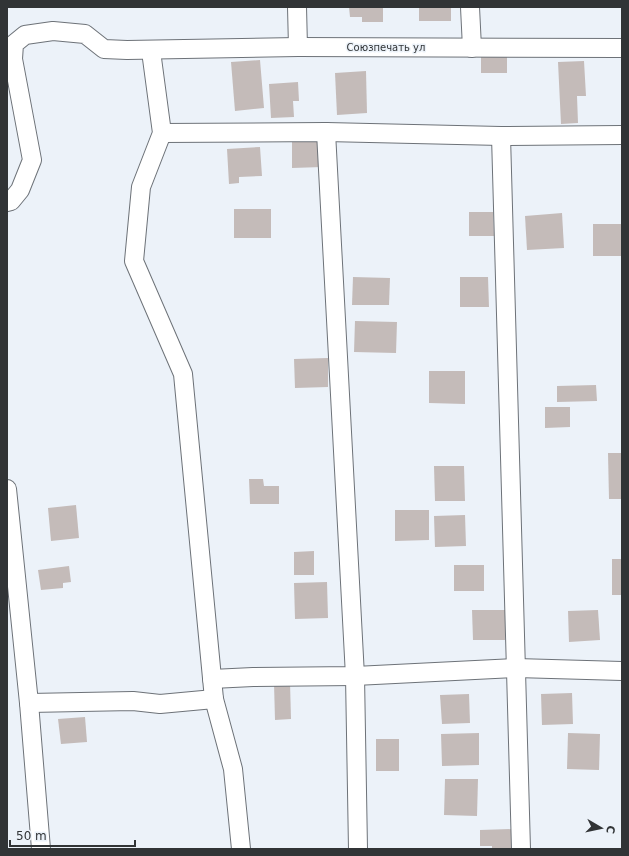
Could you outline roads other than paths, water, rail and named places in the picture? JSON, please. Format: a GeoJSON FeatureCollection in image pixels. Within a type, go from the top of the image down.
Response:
{"type":"FeatureCollection","features":[{"type":"Feature","properties":{"kind":"street"},"geometry":{"type":"LineString","coordinates":[[297,7],[298,47]]}},
{"type":"Feature","properties":{"kind":"street"},"geometry":{"type":"LineString","coordinates":[[470,7],[472,48]]}},
{"type":"Feature","properties":{"kind":"street","name":"Союзпечать ул"},"geometry":{"type":"LineString","coordinates":[[11,46],[25,35],[53,31],[86,34],[104,49],[151,51],[298,47],[622,48]]}},
{"type":"Feature","properties":{"kind":"street"},"geometry":{"type":"LineString","coordinates":[[7,202],[11,201],[20,190],[32,160],[11,46]]}},
{"type":"Feature","properties":{"kind":"street"},"geometry":{"type":"LineString","coordinates":[[151,51],[162,133],[141,187],[134,261],[183,374],[214,699],[233,769],[241,849]]}},
{"type":"Feature","properties":{"kind":"street"},"geometry":{"type":"LineString","coordinates":[[162,133],[326,132],[500,136],[622,135]]}},
{"type":"Feature","properties":{"kind":"street"},"geometry":{"type":"LineString","coordinates":[[326,132],[355,676],[358,849]]}},
{"type":"Feature","properties":{"kind":"street"},"geometry":{"type":"LineString","coordinates":[[500,136],[521,849]]}},
{"type":"Feature","properties":{"kind":"street"},"geometry":{"type":"LineString","coordinates":[[7,488],[29,703],[41,849]]}},
{"type":"Feature","properties":{"kind":"street"},"geometry":{"type":"LineString","coordinates":[[212,679],[355,676],[516,668],[622,671]]}},
{"type":"Feature","properties":{"kind":"street"},"geometry":{"type":"LineString","coordinates":[[29,703],[133,701],[160,704],[214,699]]}}]}
